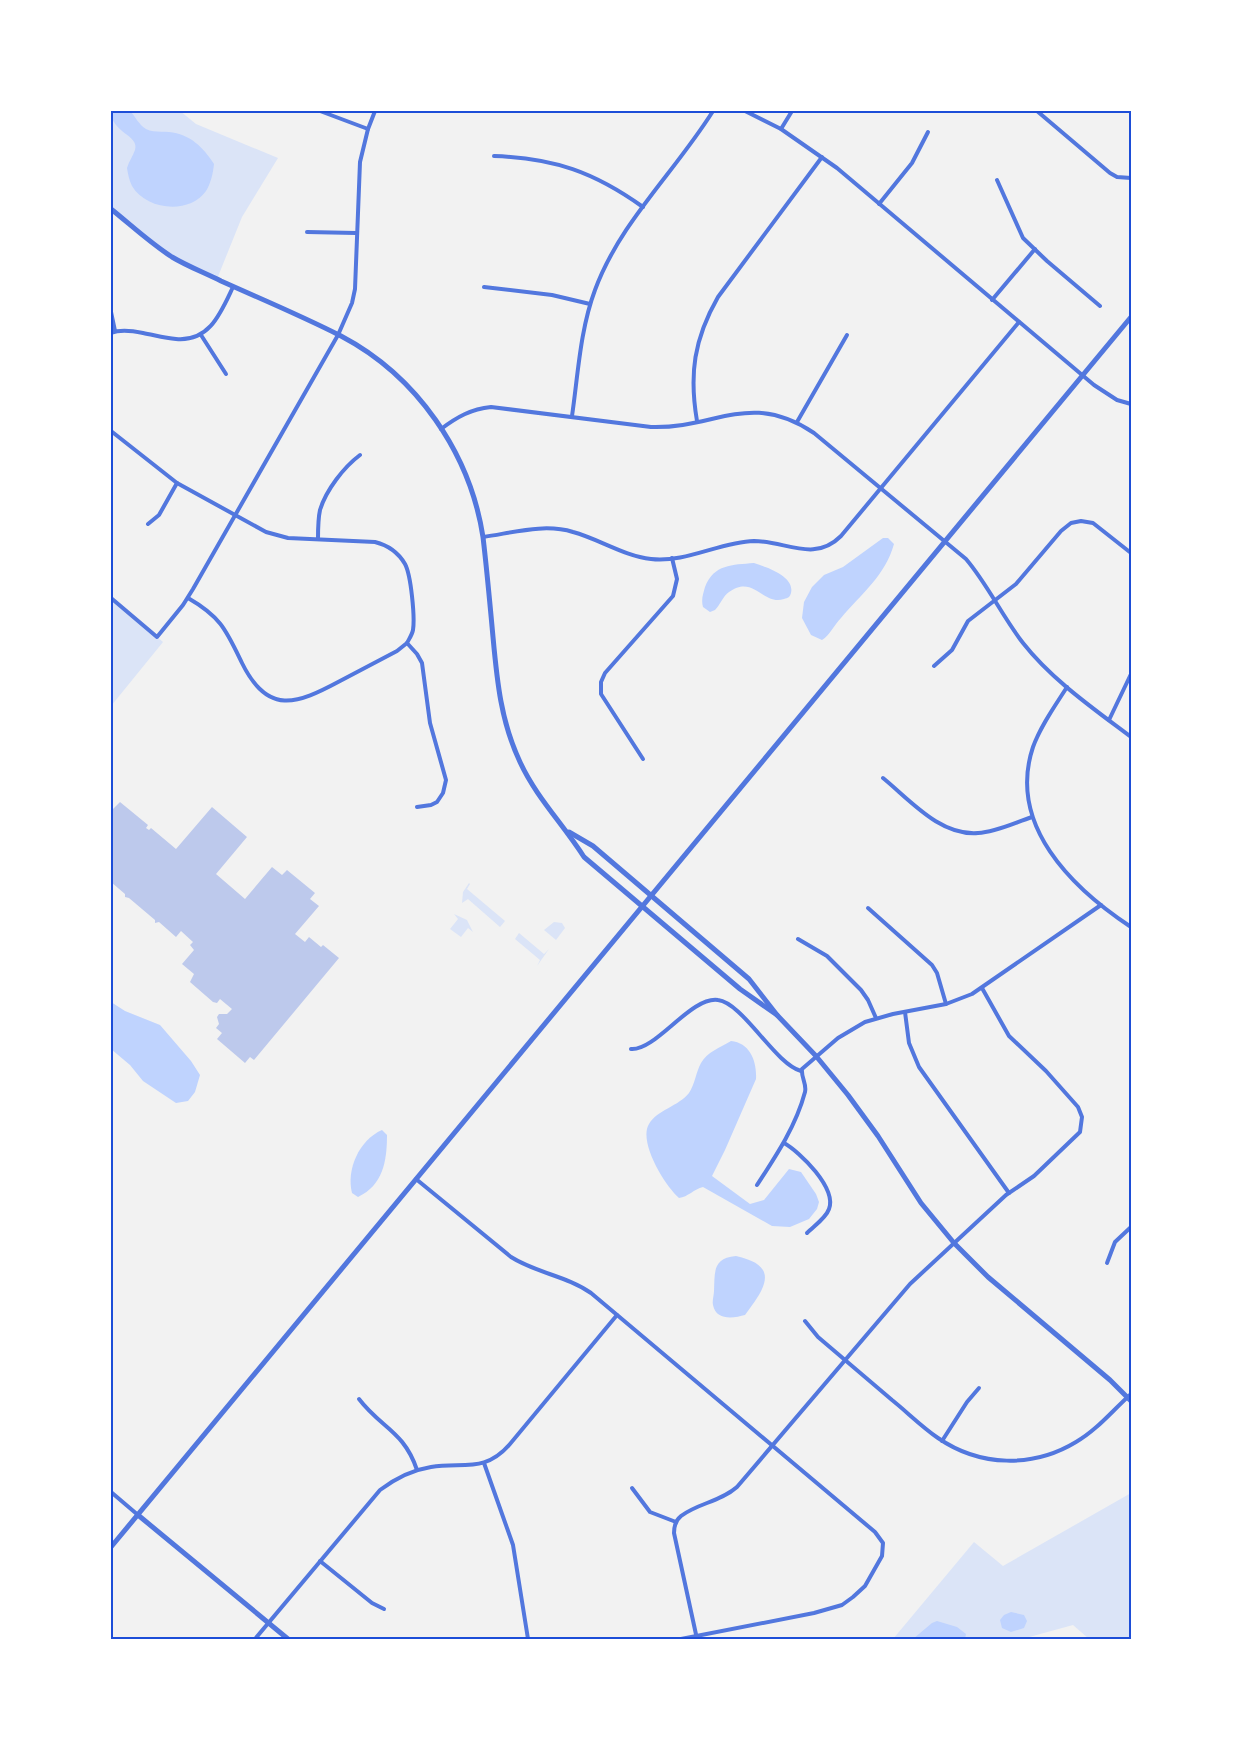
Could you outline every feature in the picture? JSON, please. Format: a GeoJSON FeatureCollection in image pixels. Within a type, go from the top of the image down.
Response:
{"type":"FeatureCollection","features":[{"type":"Feature","properties":{"kind":"street"},"geometry":{"type":"LineString","coordinates":[[320,111],[368,129]]}},
{"type":"Feature","properties":{"kind":"street"},"geometry":{"type":"LineString","coordinates":[[111,598],[157,637],[188,598],[338,335],[352,303],[355,289],[360,162],[375,111]]}},
{"type":"Feature","properties":{"kind":"street"},"geometry":{"type":"LineString","coordinates":[[572,417],[590,304],[610,256],[713,111]]}},
{"type":"Feature","properties":{"kind":"street"},"geometry":{"type":"LineString","coordinates":[[744,111],[781,129],[822,157],[1082,376],[1106,394],[1131,404]]}},
{"type":"Feature","properties":{"kind":"street"},"geometry":{"type":"LineString","coordinates":[[781,129],[792,111]]}},
{"type":"Feature","properties":{"kind":"street"},"geometry":{"type":"LineString","coordinates":[[1037,111],[1110,173],[1117,177],[1131,178]]}},
{"type":"Feature","properties":{"kind":"street"},"geometry":{"type":"LineString","coordinates":[[879,204],[912,162],[928,132]]}},
{"type":"Feature","properties":{"kind":"street"},"geometry":{"type":"LineString","coordinates":[[494,156],[537,159],[574,168],[611,185],[643,207]]}},
{"type":"Feature","properties":{"kind":"street"},"geometry":{"type":"LineString","coordinates":[[697,422],[693,383],[695,350],[708,314],[718,297],[822,157]]}},
{"type":"Feature","properties":{"kind":"street"},"geometry":{"type":"LineString","coordinates":[[998,180],[1021,235],[1100,306]]}},
{"type":"Feature","properties":{"kind":"street"},"geometry":{"type":"LineString","coordinates":[[111,209],[173,258],[338,335],[392,372],[417,397],[457,455],[478,511],[483,537],[499,696],[507,729],[520,762],[538,795],[584,857],[740,989],[777,1015]]}},
{"type":"Feature","properties":{"kind":"street"},"geometry":{"type":"LineString","coordinates":[[307,232],[356,233]]}},
{"type":"Feature","properties":{"kind":"street"},"geometry":{"type":"LineString","coordinates":[[992,300],[1035,249]]}},
{"type":"Feature","properties":{"kind":"street"},"geometry":{"type":"LineString","coordinates":[[111,312],[113,332],[131,331],[176,339],[190,338],[201,335],[214,324],[233,287]]}},
{"type":"Feature","properties":{"kind":"street"},"geometry":{"type":"LineString","coordinates":[[484,287],[552,295],[590,304]]}},
{"type":"Feature","properties":{"kind":"street"},"geometry":{"type":"LineString","coordinates":[[111,1547],[1131,316]]}},
{"type":"Feature","properties":{"kind":"street"},"geometry":{"type":"LineString","coordinates":[[483,537],[555,528],[574,532],[649,559],[672,558],[749,541],[810,550],[827,547],[841,536],[1019,322]]}},
{"type":"Feature","properties":{"kind":"street"},"geometry":{"type":"LineString","coordinates":[[797,422],[847,334]]}},
{"type":"Feature","properties":{"kind":"street"},"geometry":{"type":"LineString","coordinates":[[201,335],[226,374]]}},
{"type":"Feature","properties":{"kind":"street"},"geometry":{"type":"LineString","coordinates":[[441,429],[466,412],[491,406],[651,427],[671,427],[749,412],[767,412],[797,422],[814,433],[966,559],[1023,643],[1047,670],[1131,737]]}},
{"type":"Feature","properties":{"kind":"street"},"geometry":{"type":"LineString","coordinates":[[111,431],[177,483],[273,535],[375,542],[390,548],[399,556],[408,571],[412,633],[407,643],[397,651],[314,695],[297,701],[279,700],[264,693],[252,682],[218,619],[188,598]]}},
{"type":"Feature","properties":{"kind":"street"},"geometry":{"type":"LineString","coordinates":[[318,539],[322,504],[344,468],[360,456]]}},
{"type":"Feature","properties":{"kind":"street"},"geometry":{"type":"LineString","coordinates":[[148,524],[159,515],[177,483]]}},
{"type":"Feature","properties":{"kind":"street"},"geometry":{"type":"LineString","coordinates":[[934,666],[952,650],[969,621],[1016,584],[1061,531],[1071,523],[1081,521],[1093,523],[1131,552]]}},
{"type":"Feature","properties":{"kind":"street"},"geometry":{"type":"LineString","coordinates":[[643,759],[603,699],[601,682],[605,673],[673,596],[676,579],[672,558]]}},
{"type":"Feature","properties":{"kind":"street"},"geometry":{"type":"LineString","coordinates":[[407,643],[422,663],[430,723],[446,780],[443,793],[437,802],[417,807]]}},
{"type":"Feature","properties":{"kind":"street"},"geometry":{"type":"LineString","coordinates":[[1109,720],[1131,674]]}},
{"type":"Feature","properties":{"kind":"street"},"geometry":{"type":"LineString","coordinates":[[1068,687],[1045,721],[1031,754],[1028,792],[1032,817],[1047,849],[1076,882],[1101,905],[1131,927]]}},
{"type":"Feature","properties":{"kind":"street"},"geometry":{"type":"LineString","coordinates":[[883,778],[936,821],[956,831],[973,834],[992,831],[1032,817]]}},
{"type":"Feature","properties":{"kind":"street"},"geometry":{"type":"LineString","coordinates":[[566,830],[593,846],[749,979],[777,1015],[816,1056],[864,1116],[921,1203],[954,1243],[988,1277],[1130,1397],[1080,1440],[1061,1450],[1038,1458],[1009,1461],[985,1459],[963,1452],[942,1441],[817,1336],[805,1321]]}},
{"type":"Feature","properties":{"kind":"street"},"geometry":{"type":"LineString","coordinates":[[801,1071],[846,1032],[876,1018],[946,1004],[982,988],[1101,905]]}},
{"type":"Feature","properties":{"kind":"street"},"geometry":{"type":"LineString","coordinates":[[868,908],[932,965],[937,973],[946,1004]]}},
{"type":"Feature","properties":{"kind":"street"},"geometry":{"type":"LineString","coordinates":[[798,939],[827,956],[861,990],[876,1018]]}},
{"type":"Feature","properties":{"kind":"street"},"geometry":{"type":"LineString","coordinates":[[697,1637],[674,1533],[676,1522],[683,1515],[732,1492],[910,1284],[1009,1192],[1032,1178],[1077,1137],[1082,1128],[1082,1117],[1078,1107],[1050,1075],[1007,1033],[982,988]]}},
{"type":"Feature","properties":{"kind":"street"},"geometry":{"type":"LineString","coordinates":[[631,1049],[648,1045],[684,1016],[709,1001],[718,1000],[730,1006],[788,1065],[801,1071]]}},
{"type":"Feature","properties":{"kind":"street"},"geometry":{"type":"LineString","coordinates":[[905,1012],[908,1039],[919,1067],[1009,1192]]}},
{"type":"Feature","properties":{"kind":"street"},"geometry":{"type":"LineString","coordinates":[[757,1185],[784,1143],[805,1089],[801,1071]]}},
{"type":"Feature","properties":{"kind":"street"},"geometry":{"type":"LineString","coordinates":[[784,1143],[803,1156],[830,1196],[827,1213],[807,1233]]}},
{"type":"Feature","properties":{"kind":"street"},"geometry":{"type":"LineString","coordinates":[[416,1179],[507,1254],[526,1266],[579,1285],[773,1446],[879,1536],[883,1543],[883,1553],[865,1586],[838,1606],[814,1613],[681,1639]]}},
{"type":"Feature","properties":{"kind":"street"},"geometry":{"type":"LineString","coordinates":[[1107,1263],[1114,1244],[1131,1227]]}},
{"type":"Feature","properties":{"kind":"street"},"geometry":{"type":"LineString","coordinates":[[255,1639],[377,1494],[394,1481],[417,1470],[484,1463],[505,1449],[617,1315]]}},
{"type":"Feature","properties":{"kind":"street"},"geometry":{"type":"LineString","coordinates":[[942,1441],[967,1402],[980,1388]]}},
{"type":"Feature","properties":{"kind":"street"},"geometry":{"type":"LineString","coordinates":[[359,1399],[403,1441],[412,1455],[417,1470]]}},
{"type":"Feature","properties":{"kind":"street"},"geometry":{"type":"LineString","coordinates":[[484,1463],[513,1545],[528,1639]]}},
{"type":"Feature","properties":{"kind":"street"},"geometry":{"type":"LineString","coordinates":[[632,1488],[650,1512],[676,1522]]}},
{"type":"Feature","properties":{"kind":"street"},"geometry":{"type":"LineString","coordinates":[[111,1492],[288,1639]]}},
{"type":"Feature","properties":{"kind":"street"},"geometry":{"type":"LineString","coordinates":[[320,1561],[372,1603],[384,1609]]}},
{"type":"Feature","properties":{"kind":"shaded area"},"geometry":{"type":"Polygon","coordinates":[[[111,111],[180,111],[196,124],[278,158],[242,217],[217,279],[173,257],[111,209],[111,111]]]}},
{"type":"Feature","properties":{"kind":"shaded area"},"geometry":{"type":"Polygon","coordinates":[[[111,598],[163,642],[111,706],[111,598]]]}},
{"type":"Feature","properties":{"kind":"shaded area"},"geometry":{"type":"Polygon","coordinates":[[[469,883],[467,889],[505,921],[500,927],[468,899],[462,903],[463,892],[469,883]]]}},
{"type":"Feature","properties":{"kind":"shaded area"},"geometry":{"type":"Polygon","coordinates":[[[454,914],[467,920],[473,932],[468,928],[461,937],[450,929],[458,919],[454,914]]]}},
{"type":"Feature","properties":{"kind":"shaded area"},"geometry":{"type":"Polygon","coordinates":[[[554,922],[562,923],[565,928],[556,940],[544,930],[554,922]]]}},
{"type":"Feature","properties":{"kind":"shaded area"},"geometry":{"type":"Polygon","coordinates":[[[519,933],[544,954],[549,949],[537,966],[540,960],[515,939],[519,933]]]}},
{"type":"Feature","properties":{"kind":"shaded area"},"geometry":{"type":"Polygon","coordinates":[[[1131,1493],[1131,1639],[1089,1639],[1073,1625],[1022,1639],[893,1639],[974,1542],[1003,1566],[1131,1493]]]}},
{"type":"Feature","properties":{"kind":"water"},"geometry":{"type":"Polygon","coordinates":[[[111,111],[130,111],[146,129],[183,135],[205,152],[214,164],[209,185],[199,199],[189,204],[168,207],[147,200],[139,194],[131,184],[127,168],[135,145],[115,124],[111,111]]]}},
{"type":"Feature","properties":{"kind":"water"},"geometry":{"type":"Polygon","coordinates":[[[883,538],[888,538],[894,544],[879,575],[825,638],[822,640],[811,635],[802,618],[804,602],[812,587],[824,575],[843,567],[883,538]]]}},
{"type":"Feature","properties":{"kind":"water"},"geometry":{"type":"Polygon","coordinates":[[[754,563],[784,577],[791,587],[789,596],[777,600],[745,586],[729,592],[715,610],[710,612],[703,607],[705,587],[713,574],[725,567],[754,563]]]}},
{"type":"Feature","properties":{"kind":"water"},"geometry":{"type":"Polygon","coordinates":[[[111,1002],[125,1011],[160,1025],[191,1061],[200,1075],[195,1092],[188,1101],[176,1103],[143,1081],[130,1065],[111,1049],[111,1002]]]}},
{"type":"Feature","properties":{"kind":"water"},"geometry":{"type":"Polygon","coordinates":[[[731,1041],[738,1042],[748,1049],[754,1060],[756,1079],[712,1176],[750,1204],[764,1200],[789,1169],[801,1172],[819,1202],[817,1209],[809,1219],[790,1227],[772,1226],[703,1187],[679,1198],[660,1174],[650,1152],[647,1141],[649,1124],[657,1115],[689,1093],[704,1059],[714,1050],[731,1041]]]}},
{"type":"Feature","properties":{"kind":"water"},"geometry":{"type":"Polygon","coordinates":[[[382,1130],[387,1135],[382,1171],[373,1186],[358,1197],[352,1193],[351,1184],[356,1157],[367,1141],[382,1130]]]}},
{"type":"Feature","properties":{"kind":"water"},"geometry":{"type":"Polygon","coordinates":[[[736,1256],[750,1260],[759,1266],[764,1272],[765,1279],[758,1296],[745,1315],[726,1317],[718,1314],[713,1305],[715,1273],[719,1263],[728,1257],[736,1256]]]}},
{"type":"Feature","properties":{"kind":"water"},"geometry":{"type":"Polygon","coordinates":[[[1011,1612],[1024,1615],[1027,1621],[1024,1628],[1011,1632],[1002,1628],[1000,1620],[1011,1612]]]}},
{"type":"Feature","properties":{"kind":"water"},"geometry":{"type":"Polygon","coordinates":[[[937,1621],[957,1627],[966,1634],[965,1639],[913,1639],[937,1621]]]}},
{"type":"Feature","properties":{"kind":"building"},"geometry":{"type":"Polygon","coordinates":[[[120,802],[148,825],[146,828],[149,830],[151,828],[176,849],[212,807],[247,837],[216,874],[245,899],[272,867],[282,875],[287,870],[315,893],[310,899],[319,906],[295,934],[305,942],[309,937],[339,958],[254,1060],[250,1057],[245,1063],[217,1039],[222,1033],[216,1028],[219,1024],[217,1017],[219,1014],[227,1014],[232,1009],[220,999],[217,1003],[213,1002],[190,982],[194,974],[182,964],[194,950],[190,945],[193,942],[181,931],[176,937],[159,922],[155,923],[155,920],[125,897],[125,894],[111,882],[111,809],[120,802]]]}}]}
